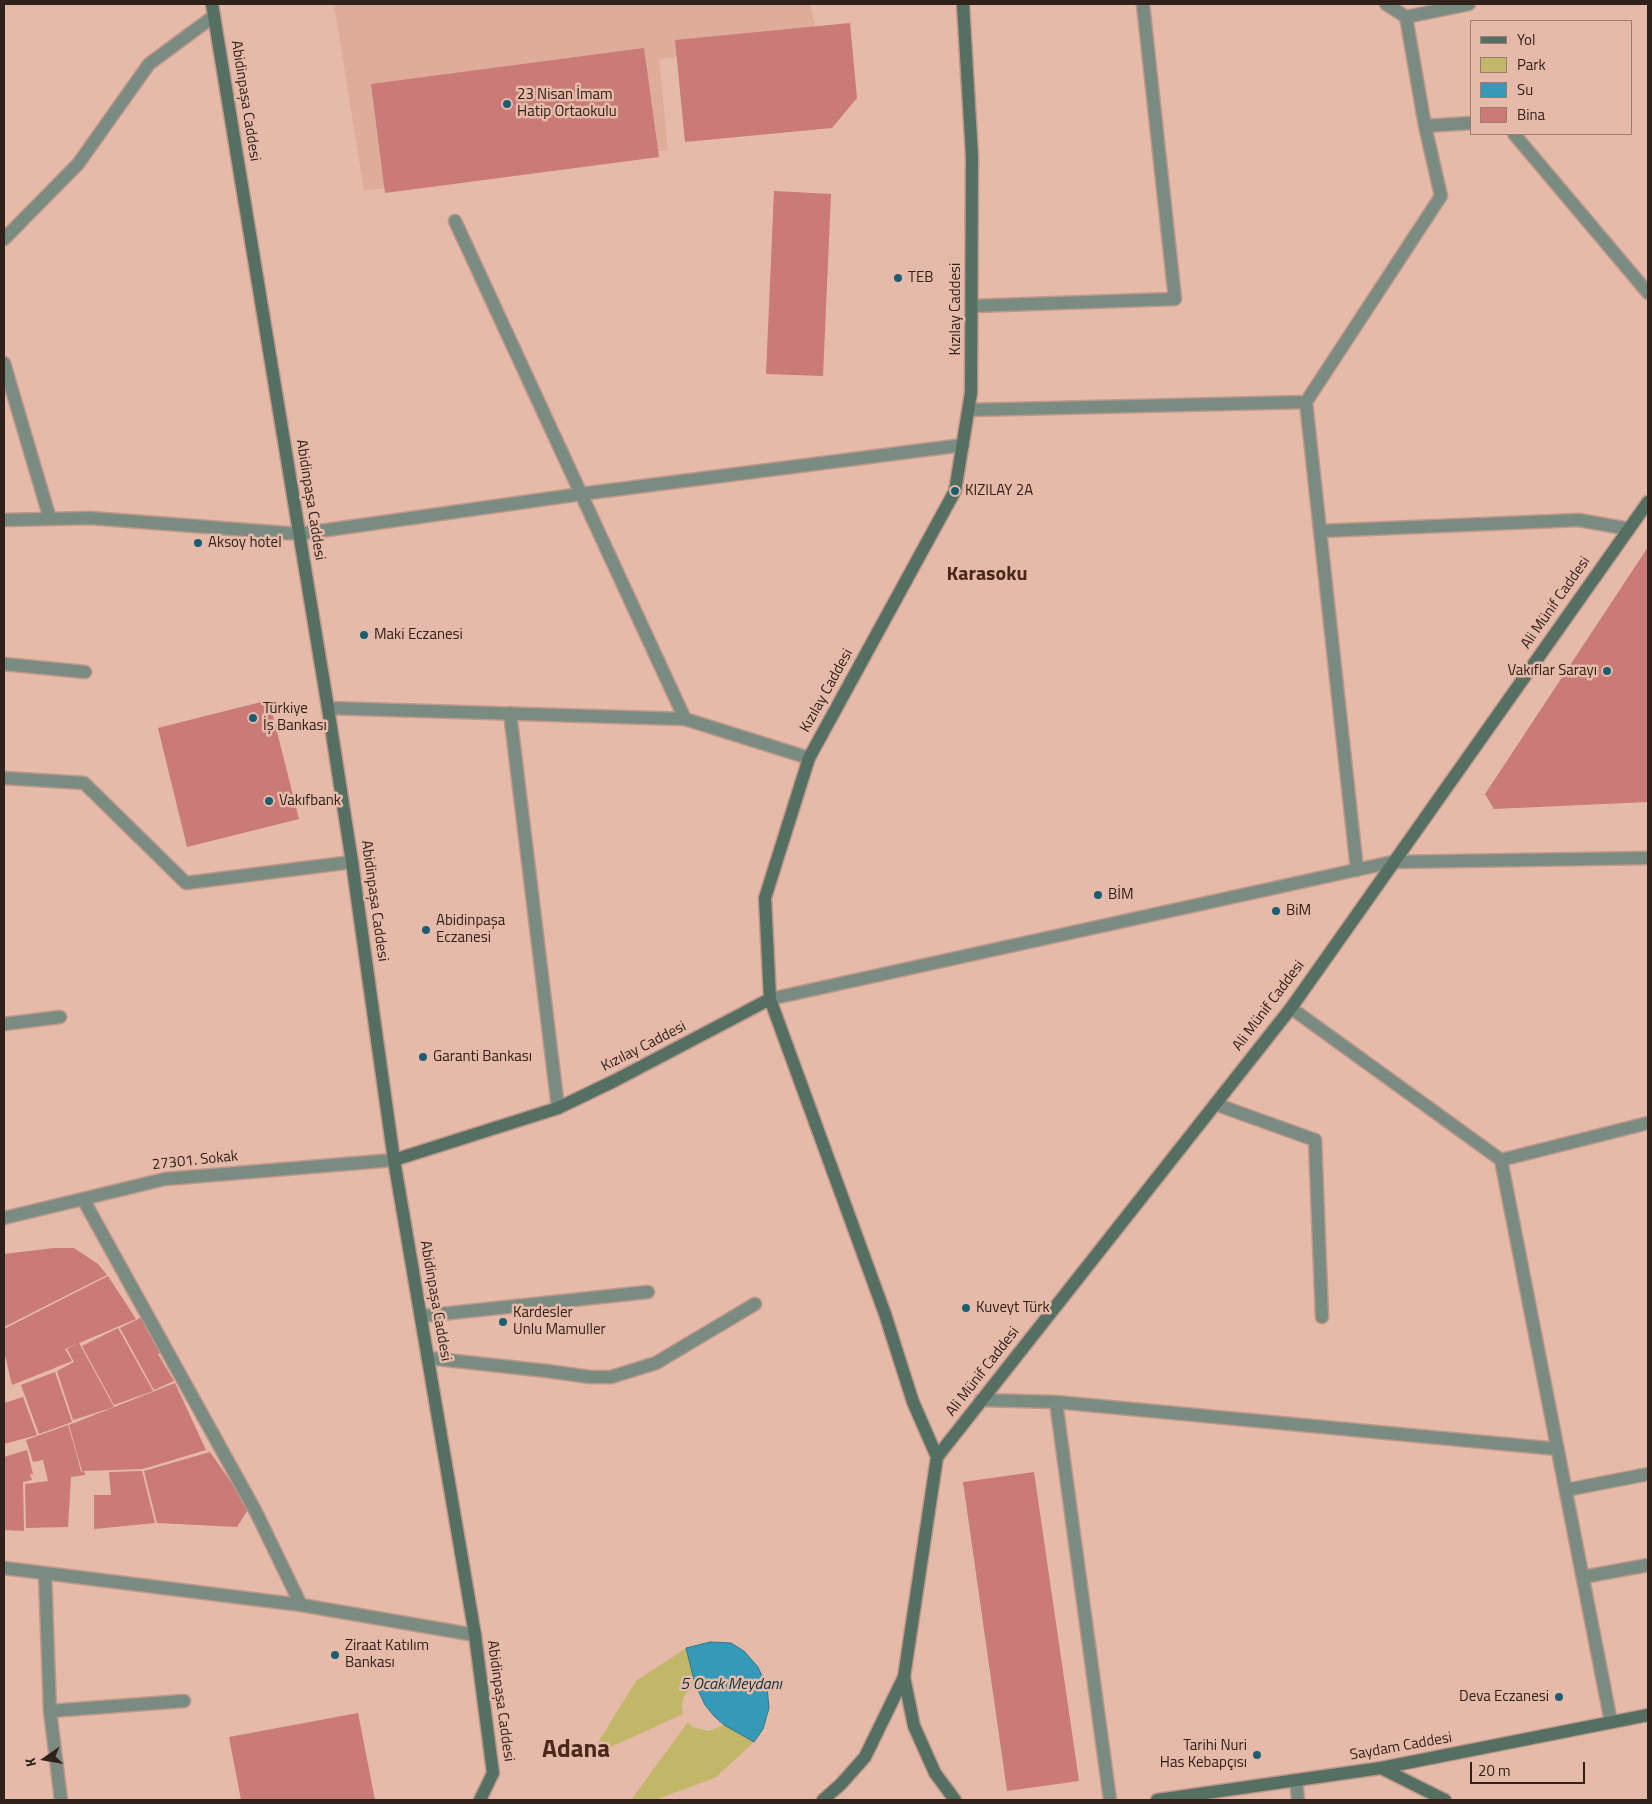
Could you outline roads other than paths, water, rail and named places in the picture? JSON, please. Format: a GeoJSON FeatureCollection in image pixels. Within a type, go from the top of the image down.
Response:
{"type":"FeatureCollection","features":[{"type":"Feature","properties":{"kind":"main road","name":"Kızılay Caddesi"},"geometry":{"type":"LineString","coordinates":[[394,1160],[558,1108],[614,1081],[770,999],[765,898],[809,758],[955,491],[971,393],[972,156],[963,4]]}},
{"type":"Feature","properties":{"kind":"main road","name":"Abidinpaşa Caddesi"},"geometry":{"type":"LineString","coordinates":[[213,10],[328,708],[394,1160],[475,1635],[493,1773],[480,1800]]}},
{"type":"Feature","properties":{"kind":"main road","name":"Ali Münif Caddesi"},"geometry":{"type":"LineString","coordinates":[[904,1677],[937,1457],[1290,1008],[1648,502]]}},
{"type":"Feature","properties":{"kind":"main road"},"geometry":{"type":"LineString","coordinates":[[770,999],[885,1314],[913,1402],[937,1457]]}},
{"type":"Feature","properties":{"kind":"main road"},"geometry":{"type":"LineString","coordinates":[[822,1800],[841,1784],[865,1757],[904,1677]]}},
{"type":"Feature","properties":{"kind":"main road"},"geometry":{"type":"LineString","coordinates":[[904,1677],[914,1726],[935,1773],[955,1800]]}},
{"type":"Feature","properties":{"kind":"main road","name":"Saydam Caddesi"},"geometry":{"type":"LineString","coordinates":[[1157,1800],[1381,1768],[1648,1715]]}},
{"type":"Feature","properties":{"kind":"main road"},"geometry":{"type":"LineString","coordinates":[[1381,1768],[1445,1800]]}},
{"type":"Feature","properties":{"kind":"street"},"geometry":{"type":"LineString","coordinates":[[972,306],[1175,299],[1144,4]]}},
{"type":"Feature","properties":{"kind":"street"},"geometry":{"type":"LineString","coordinates":[[1386,4],[1406,17],[1469,4]]}},
{"type":"Feature","properties":{"kind":"street"},"geometry":{"type":"LineString","coordinates":[[1357,870],[1306,402],[1441,196],[1425,126],[1406,17],[1412,4]]}},
{"type":"Feature","properties":{"kind":"street"},"geometry":{"type":"LineString","coordinates":[[4,239],[78,164],[149,64],[213,10]]}},
{"type":"Feature","properties":{"kind":"street"},"geometry":{"type":"LineString","coordinates":[[1425,126],[1470,123]]}},
{"type":"Feature","properties":{"kind":"street"},"geometry":{"type":"LineString","coordinates":[[1515,135],[1648,293]]}},
{"type":"Feature","properties":{"kind":"street"},"geometry":{"type":"LineString","coordinates":[[454,221],[685,719]]}},
{"type":"Feature","properties":{"kind":"street"},"geometry":{"type":"LineString","coordinates":[[4,363],[50,519]]}},
{"type":"Feature","properties":{"kind":"street"},"geometry":{"type":"LineString","coordinates":[[969,410],[1306,402]]}},
{"type":"Feature","properties":{"kind":"street"},"geometry":{"type":"LineString","coordinates":[[4,520],[90,518],[299,534],[581,494],[963,445]]}},
{"type":"Feature","properties":{"kind":"street"},"geometry":{"type":"LineString","coordinates":[[1321,531],[1579,520],[1629,528]]}},
{"type":"Feature","properties":{"kind":"street"},"geometry":{"type":"LineString","coordinates":[[4,664],[85,672]]}},
{"type":"Feature","properties":{"kind":"street"},"geometry":{"type":"LineString","coordinates":[[328,708],[685,719],[809,758]]}},
{"type":"Feature","properties":{"kind":"street"},"geometry":{"type":"LineString","coordinates":[[510,713],[558,1108]]}},
{"type":"Feature","properties":{"kind":"street"},"geometry":{"type":"LineString","coordinates":[[4,778],[84,783],[186,883],[352,862]]}},
{"type":"Feature","properties":{"kind":"street"},"geometry":{"type":"LineString","coordinates":[[770,999],[1392,862],[1648,858]]}},
{"type":"Feature","properties":{"kind":"street"},"geometry":{"type":"LineString","coordinates":[[1290,1008],[1501,1160],[1611,1722]]}},
{"type":"Feature","properties":{"kind":"street"},"geometry":{"type":"LineString","coordinates":[[4,1024],[60,1017]]}},
{"type":"Feature","properties":{"kind":"street"},"geometry":{"type":"LineString","coordinates":[[1215,1104],[1315,1140],[1322,1317]]}},
{"type":"Feature","properties":{"kind":"street"},"geometry":{"type":"LineString","coordinates":[[1501,1160],[1648,1123]]}},
{"type":"Feature","properties":{"kind":"street","name":"27301. Sokak"},"geometry":{"type":"LineString","coordinates":[[4,1218],[165,1179],[394,1160]]}},
{"type":"Feature","properties":{"kind":"street"},"geometry":{"type":"LineString","coordinates":[[83,1199],[256,1512],[301,1605]]}},
{"type":"Feature","properties":{"kind":"street"},"geometry":{"type":"LineString","coordinates":[[422,1316],[648,1292]]}},
{"type":"Feature","properties":{"kind":"street"},"geometry":{"type":"LineString","coordinates":[[428,1358],[590,1377],[611,1377],[656,1363],[756,1304]]}},
{"type":"Feature","properties":{"kind":"street"},"geometry":{"type":"LineString","coordinates":[[981,1400],[1056,1402],[1558,1449]]}},
{"type":"Feature","properties":{"kind":"street"},"geometry":{"type":"LineString","coordinates":[[1056,1402],[1110,1800]]}},
{"type":"Feature","properties":{"kind":"street"},"geometry":{"type":"LineString","coordinates":[[1566,1490],[1648,1474]]}},
{"type":"Feature","properties":{"kind":"street"},"geometry":{"type":"LineString","coordinates":[[1583,1577],[1648,1566]]}},
{"type":"Feature","properties":{"kind":"street"},"geometry":{"type":"LineString","coordinates":[[4,1568],[301,1605],[475,1635]]}},
{"type":"Feature","properties":{"kind":"street"},"geometry":{"type":"LineString","coordinates":[[45,1573],[50,1711],[61,1800]]}},
{"type":"Feature","properties":{"kind":"street"},"geometry":{"type":"LineString","coordinates":[[50,1711],[184,1702]]}},
{"type":"Feature","properties":{"kind":"street"},"geometry":{"type":"LineString","coordinates":[[1296,1780],[1298,1800]]}},
{"type":"Feature","properties":{"kind":"water","name":"5 Ocak Meydanı"},"geometry":{"type":"Polygon","coordinates":[[[710,1642],[731,1643],[744,1651],[758,1667],[767,1687],[769,1708],[763,1729],[754,1742],[724,1725],[714,1716],[705,1705],[695,1684],[686,1648],[710,1642]]]}},
{"type":"Feature","properties":{"kind":"place","name":"23 Nisan İmam Hatip Ortaokulu"},"geometry":{"type":"Point","coordinates":[507,104]}},
{"type":"Feature","properties":{"kind":"place","name":"TEB"},"geometry":{"type":"Point","coordinates":[898,278]}},
{"type":"Feature","properties":{"kind":"place","name":"KIZILAY 2A"},"geometry":{"type":"Point","coordinates":[955,491]}},
{"type":"Feature","properties":{"kind":"place","name":"Aksoy hotel"},"geometry":{"type":"Point","coordinates":[198,543]}},
{"type":"Feature","properties":{"kind":"place","name":"Maki Eczanesi"},"geometry":{"type":"Point","coordinates":[364,635]}},
{"type":"Feature","properties":{"kind":"place","name":"Vakıflar Sarayı"},"geometry":{"type":"Point","coordinates":[1607,671]}},
{"type":"Feature","properties":{"kind":"place","name":"Türkiye İş Bankası"},"geometry":{"type":"Point","coordinates":[253,718]}},
{"type":"Feature","properties":{"kind":"place","name":"Vakıfbank"},"geometry":{"type":"Point","coordinates":[269,801]}},
{"type":"Feature","properties":{"kind":"place","name":"BİM"},"geometry":{"type":"Point","coordinates":[1098,895]}},
{"type":"Feature","properties":{"kind":"place","name":"BiM"},"geometry":{"type":"Point","coordinates":[1276,911]}},
{"type":"Feature","properties":{"kind":"place","name":"Abidinpaşa Eczanesi"},"geometry":{"type":"Point","coordinates":[426,930]}},
{"type":"Feature","properties":{"kind":"place","name":"Garanti Bankası"},"geometry":{"type":"Point","coordinates":[423,1057]}},
{"type":"Feature","properties":{"kind":"place","name":"Kuveyt Türk"},"geometry":{"type":"Point","coordinates":[966,1308]}},
{"type":"Feature","properties":{"kind":"place","name":"Kardesler Unlu Mamuller"},"geometry":{"type":"Point","coordinates":[503,1322]}},
{"type":"Feature","properties":{"kind":"place","name":"Ziraat Katılım Bankası"},"geometry":{"type":"Point","coordinates":[335,1655]}},
{"type":"Feature","properties":{"kind":"place","name":"Deva Eczanesi"},"geometry":{"type":"Point","coordinates":[1559,1697]}},
{"type":"Feature","properties":{"kind":"place","name":"Tarihi Nuri Has Kebapçısı"},"geometry":{"type":"Point","coordinates":[1257,1755]}},
{"type":"Feature","properties":{"kind":"district","name":"Karasoku"},"geometry":{"type":"Point","coordinates":[987,575]}},
{"type":"Feature","properties":{"kind":"district","name":"Adana"},"geometry":{"type":"Point","coordinates":[576,1751]}}]}
